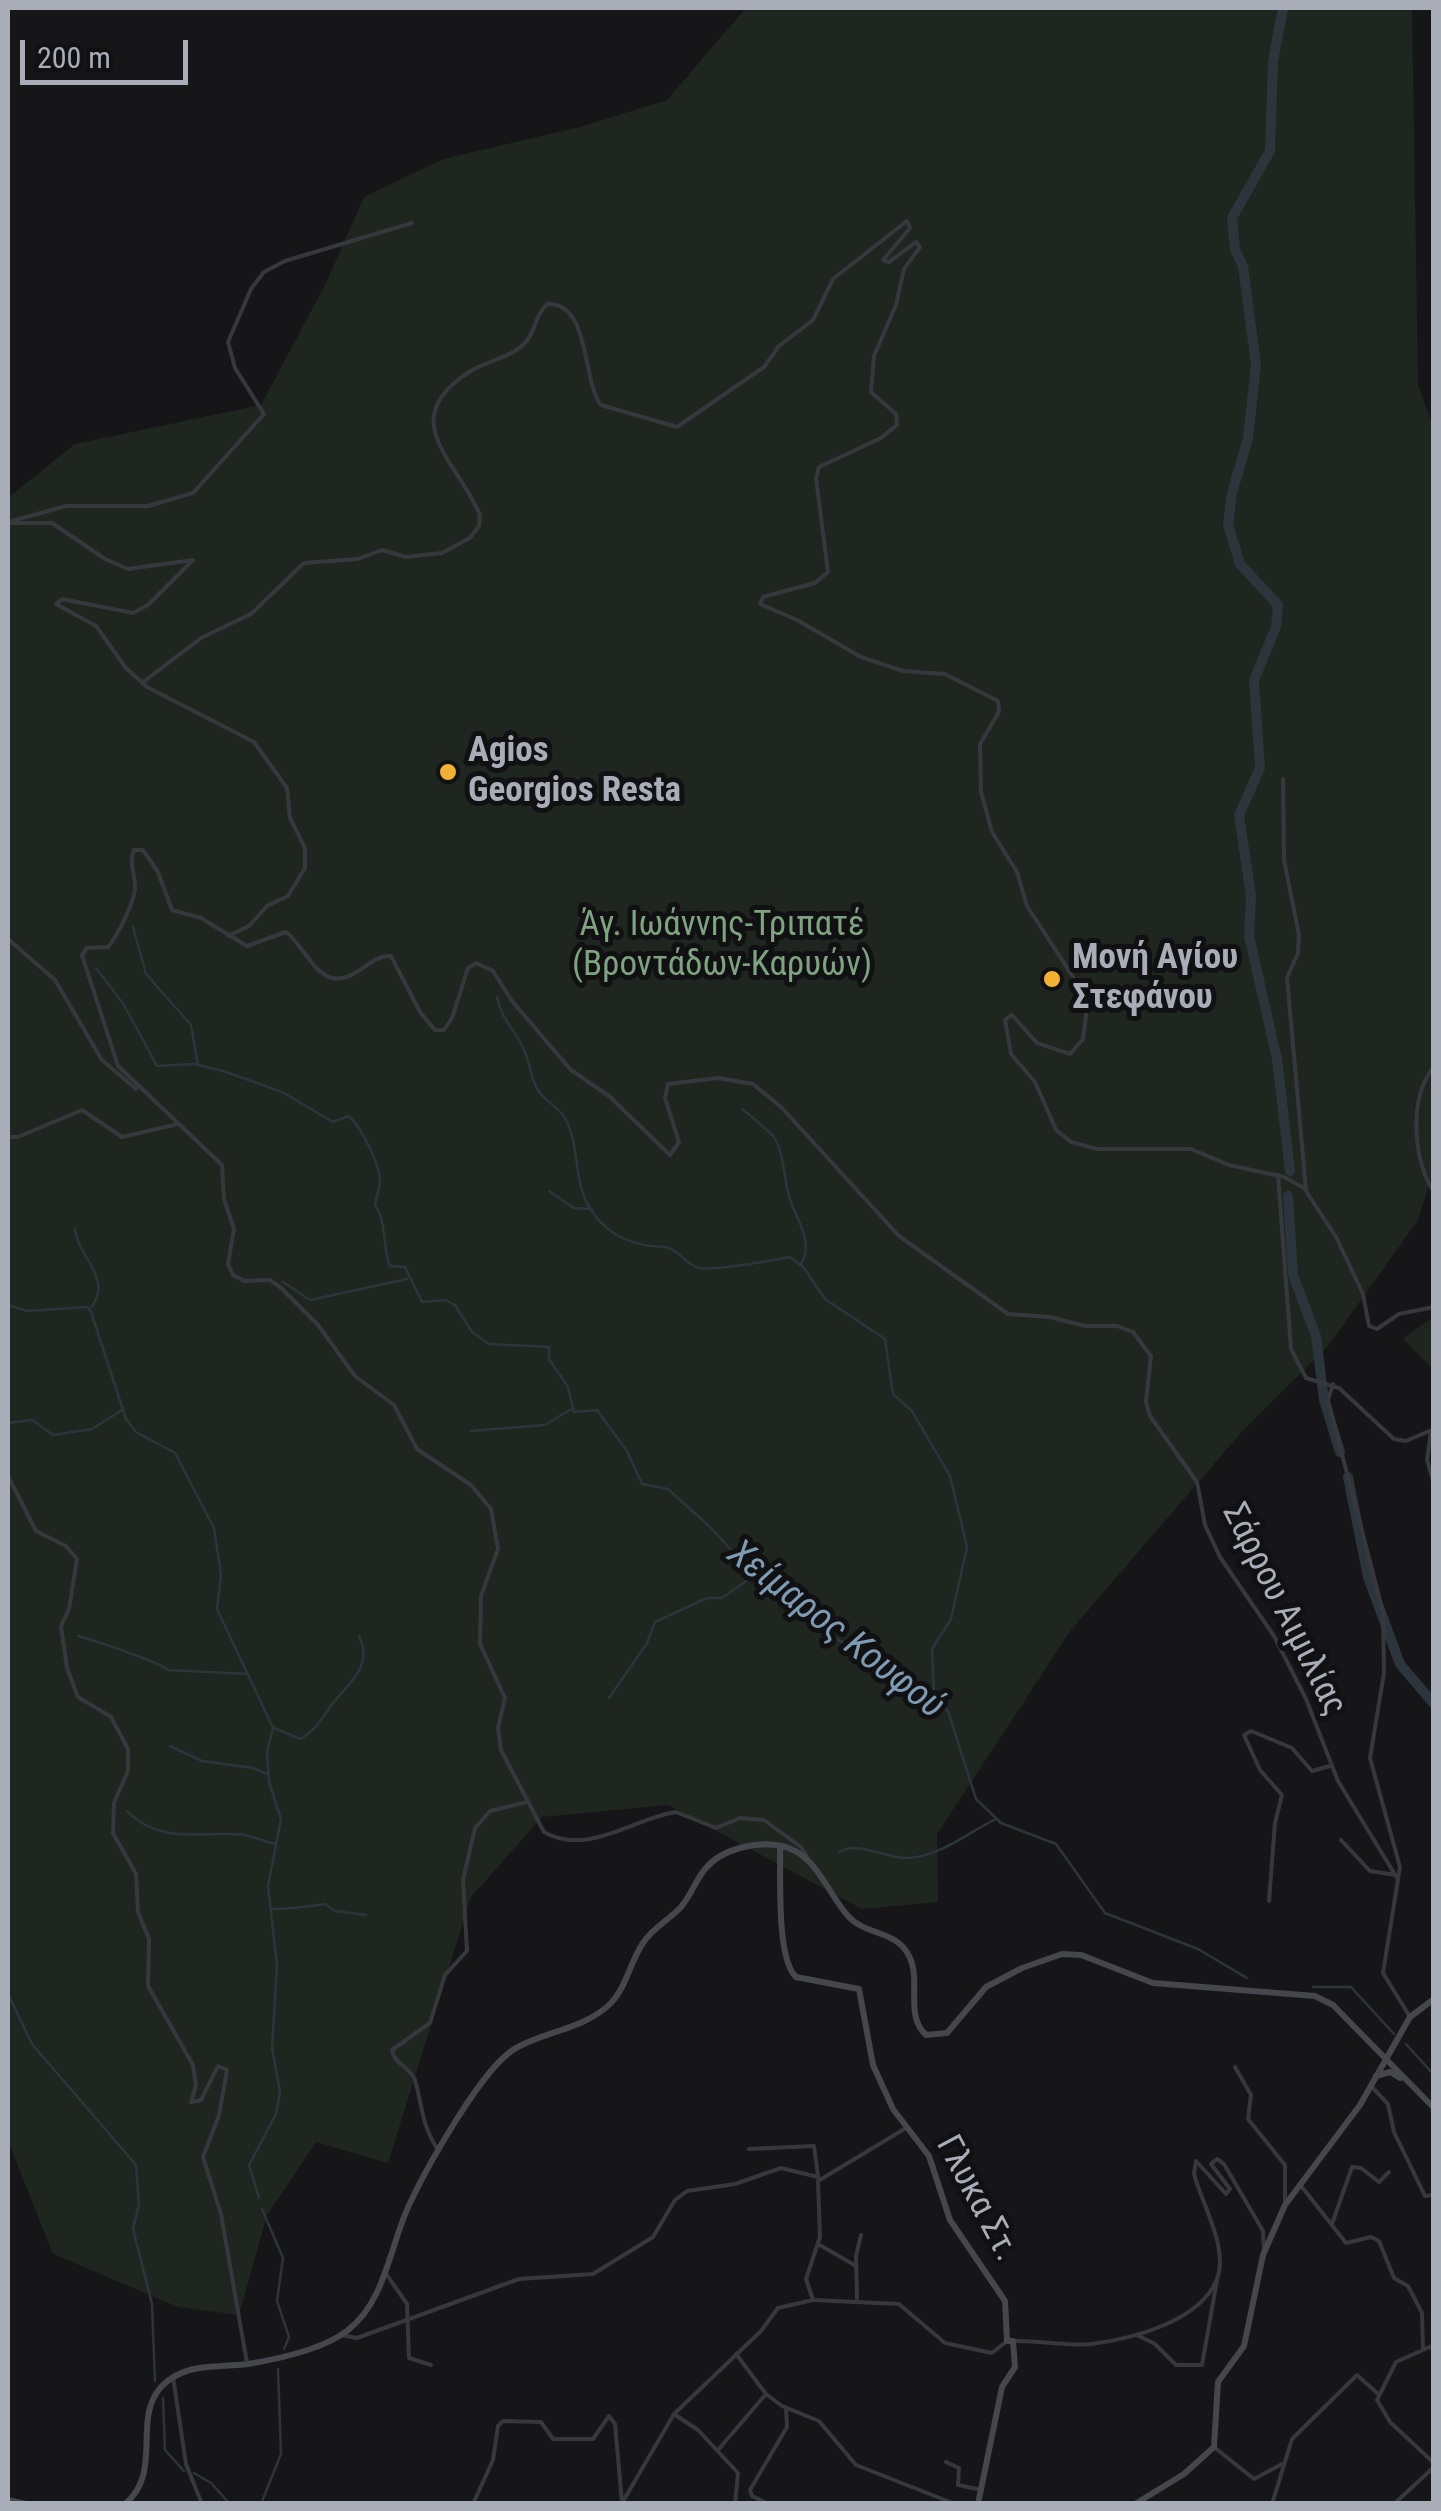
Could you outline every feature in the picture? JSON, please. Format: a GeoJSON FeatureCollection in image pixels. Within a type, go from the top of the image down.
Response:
{"type":"FeatureCollection","features":[{"type":"Feature","properties":{"kind":"main road"},"geometry":{"type":"LineString","coordinates":[[125,2504],[146,2474],[153,2398],[173,2377],[192,2369],[247,2364],[341,2335],[366,2312],[409,2204],[485,2078],[506,2055],[592,2016],[615,1998],[644,1941],[682,1905],[709,1864],[746,1847],[780,1846],[808,1862],[849,1918],[902,1946],[914,1970],[916,2019],[930,2036],[947,2033],[975,1997],[998,1979],[1062,1954],[1089,1958],[1153,1984],[1307,1992],[1333,2005],[1400,2078]]}},
{"type":"Feature","properties":{"kind":"main road","name":"Γλυκα Στ."},"geometry":{"type":"LineString","coordinates":[[780,1846],[782,1926],[790,1970],[796,1977],[859,1989],[873,2065],[906,2128],[929,2156],[950,2220],[1006,2301],[1015,2367],[1002,2387],[978,2504]]}},
{"type":"Feature","properties":{"kind":"main road"},"geometry":{"type":"LineString","coordinates":[[1135,2504],[1184,2474],[1214,2447],[1218,2382],[1244,2346],[1263,2256],[1285,2205],[1360,2105],[1410,2016],[1434,1999]]}},
{"type":"Feature","properties":{"kind":"main road"},"geometry":{"type":"LineString","coordinates":[[1345,2018],[1378,2045],[1396,2041]]}},
{"type":"Feature","properties":{"kind":"main road"},"geometry":{"type":"LineString","coordinates":[[1368,2038],[1384,2060],[1434,2108]]}},
{"type":"Feature","properties":{"kind":"main road"},"geometry":{"type":"LineString","coordinates":[[1375,2076],[1390,2072],[1421,2094]]}},
{"type":"Feature","properties":{"kind":"main road"},"geometry":{"type":"LineString","coordinates":[[8,2500],[26,2504]]}},
{"type":"Feature","properties":{"kind":"street"},"geometry":{"type":"LineString","coordinates":[[142,684],[202,638],[251,614],[304,563],[358,559],[382,550],[406,558],[442,554],[470,538],[480,526],[480,515],[432,433],[436,403],[463,376],[522,347],[546,304],[560,308],[586,343],[589,379],[601,405],[676,427],[764,367],[779,346],[812,320],[833,279],[907,221],[910,228],[882,260],[889,262],[916,242],[920,247],[904,268],[896,304],[878,339],[870,387],[873,395],[896,414],[898,423],[881,438],[819,466],[816,478],[828,572],[816,582],[763,597],[760,604],[803,623],[861,657],[904,671],[945,674],[998,701],[999,712],[982,734],[979,751],[981,792],[989,820],[1017,872],[1027,906],[1088,1000],[1083,1039],[1070,1054],[1037,1043],[1012,1015],[1004,1020],[1009,1050],[1036,1082],[1056,1130],[1086,1147],[1191,1150],[1228,1165],[1281,1176],[1303,1188],[1336,1237],[1363,1294],[1369,1326],[1377,1330],[1399,1314],[1434,1307]]}},
{"type":"Feature","properties":{"kind":"street"},"geometry":{"type":"LineString","coordinates":[[8,522],[66,506],[148,506],[193,493],[264,414],[235,368],[228,342],[256,280],[285,261],[412,224]]}},
{"type":"Feature","properties":{"kind":"street"},"geometry":{"type":"LineString","coordinates":[[8,522],[52,524],[105,560],[128,569],[193,560],[136,612],[84,600],[57,602],[61,609],[96,626],[142,684],[248,738],[290,793],[290,818],[304,846],[306,866],[288,896],[268,906],[249,926],[228,936],[198,917],[172,910],[151,859],[143,850],[134,851],[134,893],[114,939],[106,947],[86,948],[82,958],[100,1000],[112,1055],[140,1092]]}},
{"type":"Feature","properties":{"kind":"street"},"geometry":{"type":"LineString","coordinates":[[1283,779],[1284,860],[1299,934],[1298,953],[1288,978],[1303,1188]]}},
{"type":"Feature","properties":{"kind":"street","name":"Σάρρου Αιμιλίας"},"geometry":{"type":"LineString","coordinates":[[228,936],[250,946],[286,932],[322,972],[335,978],[350,976],[390,956],[420,1012],[436,1031],[450,1022],[468,968],[474,963],[486,965],[571,1070],[610,1096],[670,1156],[680,1146],[664,1094],[668,1084],[718,1078],[753,1084],[781,1108],[898,1236],[1000,1310],[1020,1318],[1050,1317],[1085,1326],[1120,1326],[1146,1346],[1151,1356],[1148,1412],[1194,1478],[1212,1540],[1292,1670],[1330,1766],[1396,1876]]}},
{"type":"Feature","properties":{"kind":"street"},"geometry":{"type":"LineString","coordinates":[[8,940],[54,980],[106,1066],[169,1112],[213,1153],[225,1171],[224,1199],[234,1229],[228,1262],[233,1275],[249,1282],[270,1280],[280,1287],[318,1325],[355,1376],[394,1405],[417,1449],[470,1485],[491,1509],[498,1549],[482,1596],[480,1644],[505,1698],[498,1728],[501,1750],[545,1834],[575,1838],[610,1834],[676,1812],[716,1828],[740,1818],[757,1818],[801,1846],[808,1862]]}},
{"type":"Feature","properties":{"kind":"street"},"geometry":{"type":"LineString","coordinates":[[1434,1067],[1422,1084],[1415,1119],[1422,1175],[1434,1192]]}},
{"type":"Feature","properties":{"kind":"street"},"geometry":{"type":"LineString","coordinates":[[8,1136],[18,1137],[82,1110],[92,1112],[122,1136],[178,1124]]}},
{"type":"Feature","properties":{"kind":"street"},"geometry":{"type":"LineString","coordinates":[[1281,1176],[1292,1349],[1302,1374],[1330,1383],[1394,1439],[1406,1441],[1432,1430]]}},
{"type":"Feature","properties":{"kind":"street"},"geometry":{"type":"LineString","coordinates":[[1330,1383],[1328,1400],[1383,1612],[1384,1673],[1370,1758],[1400,1863],[1382,1973],[1410,2016]]}},
{"type":"Feature","properties":{"kind":"street"},"geometry":{"type":"LineString","coordinates":[[1432,1430],[1427,1460],[1434,1484]]}},
{"type":"Feature","properties":{"kind":"street"},"geometry":{"type":"LineString","coordinates":[[8,1476],[36,1531],[66,1546],[77,1559],[69,1609],[61,1626],[67,1668],[80,1700],[111,1717],[127,1745],[129,1764],[115,1800],[113,1833],[136,1874],[138,1912],[149,1938],[148,1986],[193,2065],[196,2085],[191,2102],[200,2100],[218,2066],[227,2070],[219,2114],[203,2157],[221,2214],[247,2364]]}},
{"type":"Feature","properties":{"kind":"street"},"geometry":{"type":"LineString","coordinates":[[1269,1901],[1275,1823],[1282,1795],[1260,1770],[1245,1733],[1292,1748],[1312,1771],[1330,1766]]}},
{"type":"Feature","properties":{"kind":"street"},"geometry":{"type":"LineString","coordinates":[[440,2153],[418,2109],[413,2076],[394,2060],[392,2050],[430,2024],[446,1975],[466,1954],[464,1880],[475,1828],[490,1811],[527,1802]]}},
{"type":"Feature","properties":{"kind":"street"},"geometry":{"type":"LineString","coordinates":[[1342,1840],[1370,1871],[1396,1876]]}},
{"type":"Feature","properties":{"kind":"street"},"geometry":{"type":"LineString","coordinates":[[1236,2067],[1251,2093],[1248,2119],[1285,2164],[1285,2205]]}},
{"type":"Feature","properties":{"kind":"street"},"geometry":{"type":"LineString","coordinates":[[1370,2085],[1388,2104],[1394,2132],[1425,2196],[1434,2196]]}},
{"type":"Feature","properties":{"kind":"street"},"geometry":{"type":"LineString","coordinates":[[341,2335],[357,2338],[520,2279],[593,2274],[653,2237],[684,2193],[736,2184],[782,2168],[818,2179],[906,2128]]}},
{"type":"Feature","properties":{"kind":"street"},"geometry":{"type":"LineString","coordinates":[[749,2149],[814,2146],[818,2244],[806,2279],[813,2300]]}},
{"type":"Feature","properties":{"kind":"street"},"geometry":{"type":"LineString","coordinates":[[1135,2334],[1155,2344],[1176,2365],[1198,2367],[1205,2362],[1218,2252],[1194,2174],[1196,2162],[1226,2194],[1230,2189],[1212,2162],[1220,2160],[1232,2174],[1264,2232],[1263,2256]]}},
{"type":"Feature","properties":{"kind":"street"},"geometry":{"type":"LineString","coordinates":[[1332,2224],[1352,2167],[1360,2167],[1378,2182],[1389,2172]]}},
{"type":"Feature","properties":{"kind":"street"},"geometry":{"type":"LineString","coordinates":[[1298,2183],[1348,2244],[1372,2237],[1379,2241],[1394,2278],[1408,2286],[1422,2313],[1423,2349]]}},
{"type":"Feature","properties":{"kind":"street"},"geometry":{"type":"LineString","coordinates":[[857,2298],[856,2266],[862,2235]]}},
{"type":"Feature","properties":{"kind":"street"},"geometry":{"type":"LineString","coordinates":[[818,2244],[856,2266]]}},
{"type":"Feature","properties":{"kind":"street"},"geometry":{"type":"LineString","coordinates":[[384,2271],[404,2296],[409,2358],[431,2365]]}},
{"type":"Feature","properties":{"kind":"street"},"geometry":{"type":"LineString","coordinates":[[622,2503],[674,2414],[778,2308],[813,2300],[857,2298],[904,2306],[950,2346],[996,2352],[1010,2341],[1089,2344],[1135,2334],[1186,2313],[1217,2280]]}},
{"type":"Feature","properties":{"kind":"street"},"geometry":{"type":"LineString","coordinates":[[1394,2504],[1434,2465],[1385,2416],[1377,2404],[1378,2393],[1396,2362],[1434,2345]]}},
{"type":"Feature","properties":{"kind":"street"},"geometry":{"type":"LineString","coordinates":[[736,2354],[766,2394],[786,2408],[819,2421],[856,2465],[955,2504]]}},
{"type":"Feature","properties":{"kind":"street"},"geometry":{"type":"LineString","coordinates":[[1272,2504],[1282,2464],[1297,2432],[1357,2375],[1378,2393]]}},
{"type":"Feature","properties":{"kind":"street"},"geometry":{"type":"LineString","coordinates":[[173,2377],[186,2464],[202,2504]]}},
{"type":"Feature","properties":{"kind":"street"},"geometry":{"type":"LineString","coordinates":[[718,2450],[766,2394]]}},
{"type":"Feature","properties":{"kind":"street"},"geometry":{"type":"LineString","coordinates":[[769,2504],[752,2496],[750,2490],[787,2428],[786,2408]]}},
{"type":"Feature","properties":{"kind":"street"},"geometry":{"type":"LineString","coordinates":[[674,2414],[718,2450],[740,2476],[735,2504]]}},
{"type":"Feature","properties":{"kind":"street"},"geometry":{"type":"LineString","coordinates":[[473,2504],[492,2460],[498,2426],[506,2420],[541,2422],[554,2440],[587,2440],[595,2437],[606,2416],[612,2417],[622,2503]]}},
{"type":"Feature","properties":{"kind":"street"},"geometry":{"type":"LineString","coordinates":[[1214,2447],[1254,2479],[1282,2464]]}},
{"type":"Feature","properties":{"kind":"street"},"geometry":{"type":"LineString","coordinates":[[946,2462],[959,2468],[958,2485],[982,2490]]}},
{"type":"Feature","properties":{"kind":"green space","name":"Άγ. Ιωάννης-Τριπατέ (Βροντάδων-Καρυών)"},"geometry":{"type":"Polygon","coordinates":[[[746,8],[1412,8],[1418,385],[1434,429],[1434,1169],[1418,1220],[1329,1345],[1239,1435],[1071,1630],[937,1834],[938,1902],[862,1909],[668,1805],[542,1817],[471,1897],[388,2163],[316,2142],[267,2215],[239,2315],[178,2307],[53,2254],[8,2141],[8,498],[75,444],[261,405],[326,283],[364,197],[443,159],[580,127],[667,100],[746,8]]]}},
{"type":"Feature","properties":{"kind":"green space"},"geometry":{"type":"Polygon","coordinates":[[[1433,1317],[1434,1369],[1403,1339],[1433,1317]]]}},
{"type":"Feature","properties":{"kind":"waterway"},"geometry":{"type":"LineString","coordinates":[[1283,8],[1273,61],[1270,151],[1232,218],[1235,250],[1243,266],[1256,365],[1248,438],[1232,493],[1228,525],[1240,564],[1278,605],[1276,627],[1254,680],[1260,768],[1239,815],[1251,896],[1249,936],[1277,1059],[1290,1171]]}},
{"type":"Feature","properties":{"kind":"waterway"},"geometry":{"type":"LineString","coordinates":[[133,927],[146,974],[191,1025],[198,1065]]}},
{"type":"Feature","properties":{"kind":"waterway","name":"Χείμαρος Κουφού"},"geometry":{"type":"LineString","coordinates":[[96,968],[124,1005],[157,1066],[194,1064],[223,1071],[282,1092],[333,1122],[349,1116],[377,1165],[380,1181],[375,1205],[390,1266],[405,1267],[422,1302],[445,1300],[455,1305],[472,1332],[489,1344],[549,1347],[549,1359],[568,1387],[574,1412],[597,1410],[627,1451],[642,1484],[668,1489],[765,1586],[797,1602],[838,1640],[873,1655],[948,1711],[976,1799],[1001,1823],[1056,1844],[1105,1913],[1198,1949],[1247,1978]]}},
{"type":"Feature","properties":{"kind":"waterway"},"geometry":{"type":"LineString","coordinates":[[497,997],[524,1050],[537,1088],[566,1120],[586,1201],[609,1230],[629,1241],[669,1248],[696,1267],[790,1257],[804,1268],[825,1299],[885,1339],[893,1394],[912,1411],[950,1476],[967,1547],[951,1619],[932,1649],[934,1696]]}},
{"type":"Feature","properties":{"kind":"waterway"},"geometry":{"type":"LineString","coordinates":[[742,1109],[772,1135],[779,1148],[789,1196],[805,1239],[801,1264]]}},
{"type":"Feature","properties":{"kind":"waterway"},"geometry":{"type":"LineString","coordinates":[[549,1191],[574,1208],[592,1209]]}},
{"type":"Feature","properties":{"kind":"waterway"},"geometry":{"type":"LineString","coordinates":[[1288,1196],[1293,1275],[1316,1336],[1324,1400],[1340,1452]]}},
{"type":"Feature","properties":{"kind":"waterway"},"geometry":{"type":"LineString","coordinates":[[75,1228],[97,1279],[96,1299],[89,1310]]}},
{"type":"Feature","properties":{"kind":"waterway"},"geometry":{"type":"LineString","coordinates":[[283,1282],[310,1300],[407,1279]]}},
{"type":"Feature","properties":{"kind":"waterway"},"geometry":{"type":"LineString","coordinates":[[8,1305],[27,1311],[87,1307],[91,1312],[126,1419],[136,1432],[175,1453],[214,1528],[221,1575],[217,1609],[273,1728],[267,1752],[269,1782],[281,1819],[268,1886],[277,1966],[272,2048],[280,2092],[276,2114],[249,2165],[259,2198]]}},
{"type":"Feature","properties":{"kind":"waterway"},"geometry":{"type":"LineString","coordinates":[[470,1431],[545,1425],[573,1408]]}},
{"type":"Feature","properties":{"kind":"waterway"},"geometry":{"type":"LineString","coordinates":[[8,1423],[32,1420],[53,1435],[92,1429],[122,1410]]}},
{"type":"Feature","properties":{"kind":"waterway"},"geometry":{"type":"LineString","coordinates":[[1348,1477],[1368,1577],[1400,1664],[1434,1704]]}},
{"type":"Feature","properties":{"kind":"waterway"},"geometry":{"type":"LineString","coordinates":[[609,1698],[647,1643],[655,1622],[707,1598],[722,1598],[756,1574]]}},
{"type":"Feature","properties":{"kind":"waterway"},"geometry":{"type":"LineString","coordinates":[[78,1636],[168,1670],[248,1674]]}},
{"type":"Feature","properties":{"kind":"waterway"},"geometry":{"type":"LineString","coordinates":[[274,1728],[300,1739],[315,1728],[361,1665],[363,1647],[359,1636]]}},
{"type":"Feature","properties":{"kind":"waterway"},"geometry":{"type":"LineString","coordinates":[[170,1746],[202,1761],[253,1768],[267,1774]]}},
{"type":"Feature","properties":{"kind":"waterway"},"geometry":{"type":"LineString","coordinates":[[127,1811],[140,1822],[168,1833],[245,1835],[275,1844]]}},
{"type":"Feature","properties":{"kind":"waterway"},"geometry":{"type":"LineString","coordinates":[[839,1852],[855,1848],[899,1858],[920,1856],[942,1849],[994,1820]]}},
{"type":"Feature","properties":{"kind":"waterway"},"geometry":{"type":"LineString","coordinates":[[271,1909],[325,1904],[335,1911],[366,1915]]}},
{"type":"Feature","properties":{"kind":"waterway","name":"Χείμαρος Κουφού"},"geometry":{"type":"LineString","coordinates":[[1313,1987],[1351,1987],[1394,2034]]}},
{"type":"Feature","properties":{"kind":"waterway"},"geometry":{"type":"LineString","coordinates":[[8,1994],[32,2044],[136,2165],[139,2204],[133,2229],[152,2304],[155,2381]]}},
{"type":"Feature","properties":{"kind":"waterway","name":"Χείμαρος Κουφού"},"geometry":{"type":"LineString","coordinates":[[1406,2044],[1434,2075]]}},
{"type":"Feature","properties":{"kind":"waterway"},"geometry":{"type":"LineString","coordinates":[[262,2209],[283,2258],[277,2301],[289,2337],[284,2349]]}},
{"type":"Feature","properties":{"kind":"waterway"},"geometry":{"type":"LineString","coordinates":[[261,2504],[281,2454],[278,2369]]}},
{"type":"Feature","properties":{"kind":"waterway"},"geometry":{"type":"LineString","coordinates":[[163,2398],[165,2450],[184,2471]]}},
{"type":"Feature","properties":{"kind":"waterway"},"geometry":{"type":"LineString","coordinates":[[194,2473],[211,2483],[230,2504]]}},
{"type":"Feature","properties":{"kind":"place","name":"Agios Georgios Resta"},"geometry":{"type":"Point","coordinates":[448,772]}},
{"type":"Feature","properties":{"kind":"place","name":"Μονή Αγίου Στεφάνου"},"geometry":{"type":"Point","coordinates":[1052,979]}}]}
